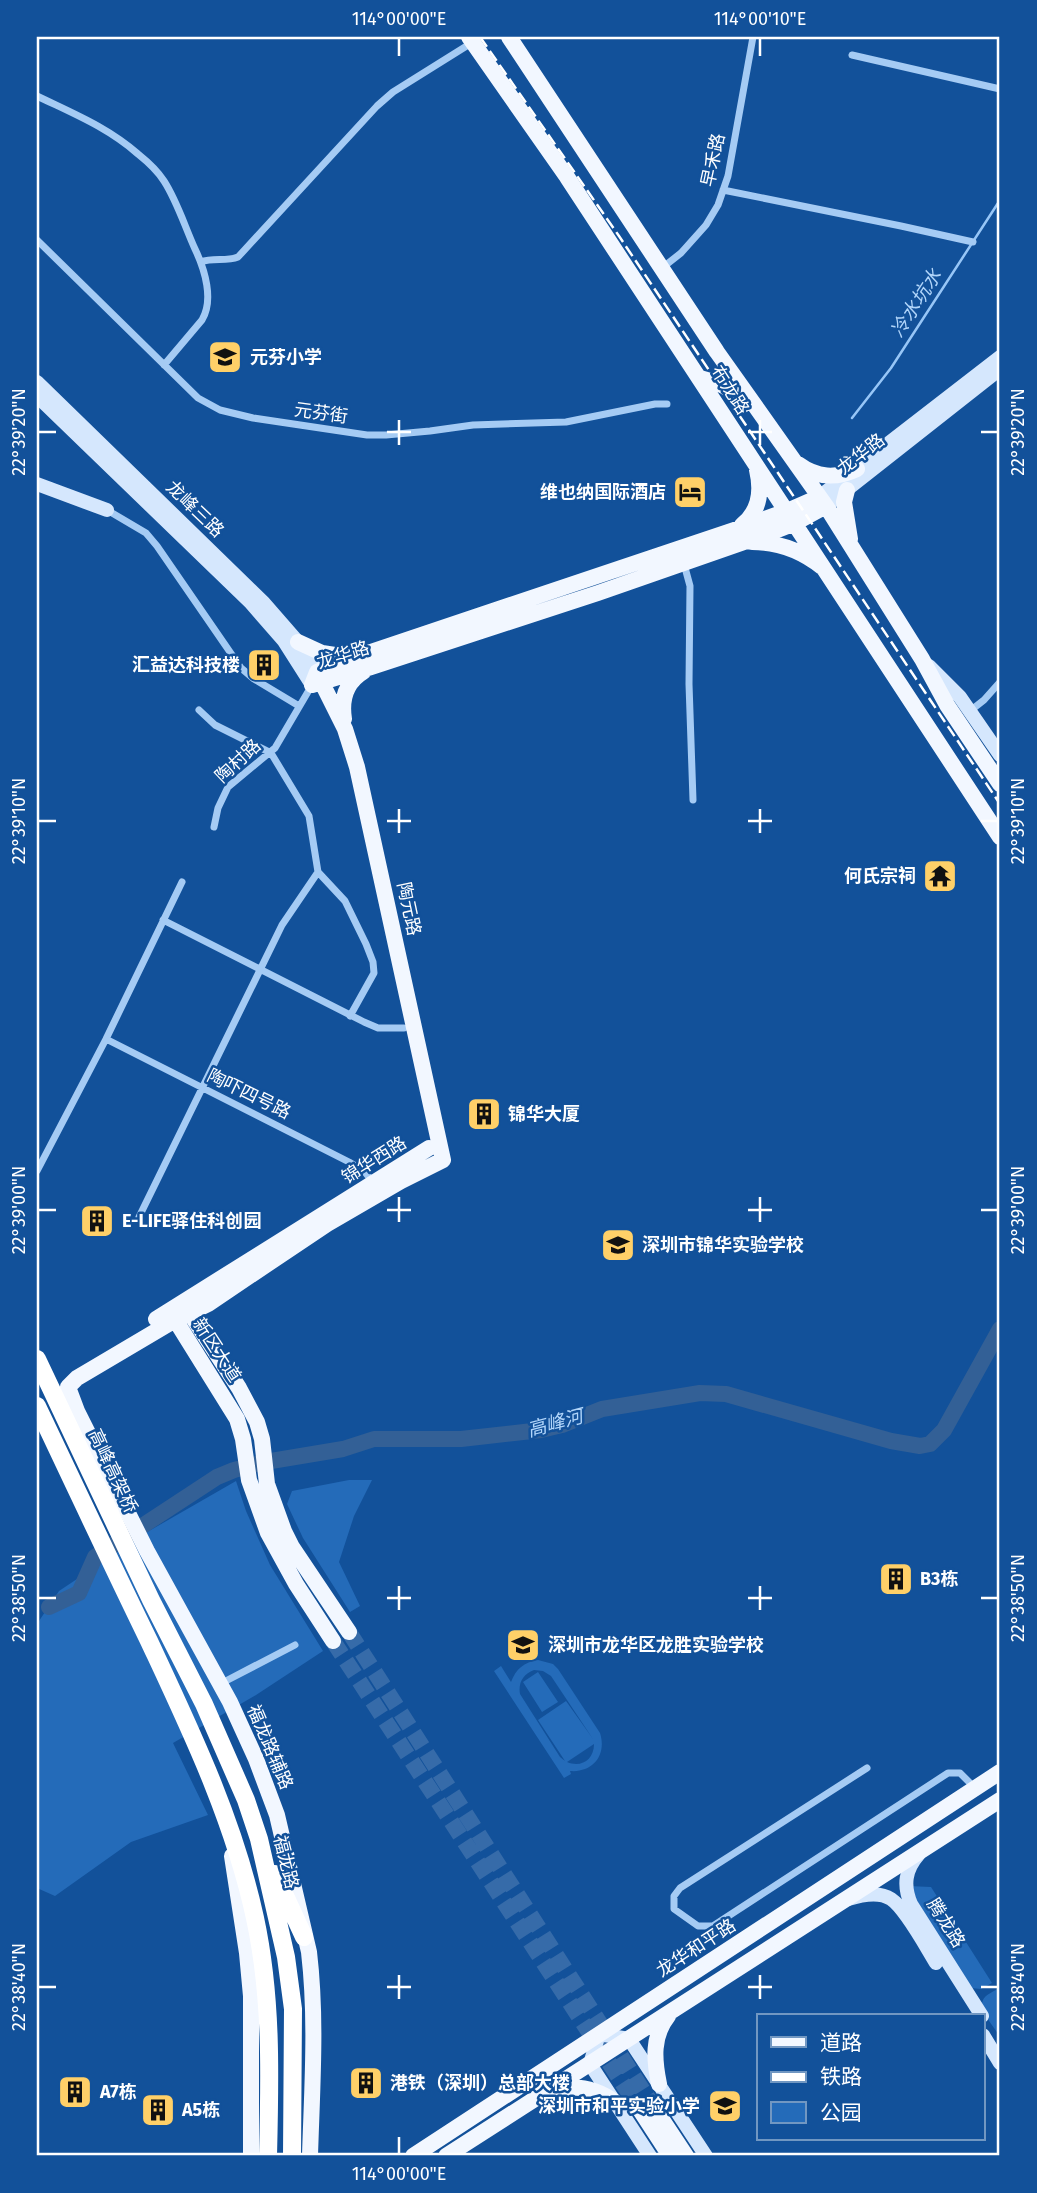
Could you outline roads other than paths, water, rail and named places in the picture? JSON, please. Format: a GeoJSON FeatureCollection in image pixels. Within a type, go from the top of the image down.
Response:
{"type":"FeatureCollection","features":[{"type":"Feature","properties":{"kind":"highway","name":"高峰高架桥"},"geometry":{"type":"LineString","coordinates":[[37,1359],[151,1600]]}},
{"type":"Feature","properties":{"kind":"highway"},"geometry":{"type":"LineString","coordinates":[[37,1406],[187,1722],[223,1809],[246,1881],[261,1954],[267,2003],[270,2074],[268,2156]]}},
{"type":"Feature","properties":{"kind":"highway","name":"福龙路"},"geometry":{"type":"LineString","coordinates":[[151,1600],[204,1704],[246,1800],[259,1839],[286,1956],[293,2009],[292,2156]]}},
{"type":"Feature","properties":{"kind":"highway"},"geometry":{"type":"LineString","coordinates":[[259,1839],[304,1937]]}},
{"type":"Feature","properties":{"kind":"main road","name":"布龙路"},"geometry":{"type":"LineString","coordinates":[[509,37],[852,548],[922,659],[947,705],[1000,784]]}},
{"type":"Feature","properties":{"kind":"main road","name":"布龙路"},"geometry":{"type":"LineString","coordinates":[[471,39],[568,177],[1000,837]]}},
{"type":"Feature","properties":{"kind":"main road","name":"龙华路"},"geometry":{"type":"LineString","coordinates":[[820,501],[1000,357]]}},
{"type":"Feature","properties":{"kind":"main road"},"geometry":{"type":"LineString","coordinates":[[723,385],[726,363]]}},
{"type":"Feature","properties":{"kind":"main road","name":"龙华路"},"geometry":{"type":"LineString","coordinates":[[317,680],[357,655],[791,517],[846,490],[1000,369]]}},
{"type":"Feature","properties":{"kind":"main road"},"geometry":{"type":"LineString","coordinates":[[700,379],[723,385],[734,392],[801,489],[820,501]]}},
{"type":"Feature","properties":{"kind":"main road","name":"龙峰三路"},"geometry":{"type":"LineString","coordinates":[[37,382],[256,594],[298,642],[317,680]]}},
{"type":"Feature","properties":{"kind":"main road","name":"龙峰三路"},"geometry":{"type":"LineString","coordinates":[[37,396],[250,602],[317,680]]}},
{"type":"Feature","properties":{"kind":"main road"},"geometry":{"type":"LineString","coordinates":[[793,460],[810,472],[825,476],[841,475],[857,469]]}},
{"type":"Feature","properties":{"kind":"main road"},"geometry":{"type":"LineString","coordinates":[[755,464],[759,483],[757,506],[738,536],[783,546],[808,558],[828,572]]}},
{"type":"Feature","properties":{"kind":"main road"},"geometry":{"type":"LineString","coordinates":[[37,484],[107,510]]}},
{"type":"Feature","properties":{"kind":"main road"},"geometry":{"type":"LineString","coordinates":[[846,490],[844,502],[852,548]]}},
{"type":"Feature","properties":{"kind":"main road","name":"龙华路"},"geometry":{"type":"LineString","coordinates":[[317,680],[372,667],[684,563],[738,536]]}},
{"type":"Feature","properties":{"kind":"main road"},"geometry":{"type":"LineString","coordinates":[[298,642],[322,653],[349,657],[357,655]]}},
{"type":"Feature","properties":{"kind":"main road"},"geometry":{"type":"LineString","coordinates":[[922,659],[960,697],[1000,755]]}},
{"type":"Feature","properties":{"kind":"main road"},"geometry":{"type":"LineString","coordinates":[[345,729],[345,692],[355,677],[372,667]]}},
{"type":"Feature","properties":{"kind":"main road","name":"陶元路"},"geometry":{"type":"LineString","coordinates":[[317,680],[345,729],[357,767],[382,873],[435,1157]]}},
{"type":"Feature","properties":{"kind":"main road","name":"陶元路"},"geometry":{"type":"LineString","coordinates":[[317,680],[352,788],[435,1157]]}},
{"type":"Feature","properties":{"kind":"main road","name":"锦华西路"},"geometry":{"type":"LineString","coordinates":[[178,1315],[373,1183],[435,1157]]}},
{"type":"Feature","properties":{"kind":"main road","name":"锦华西路"},"geometry":{"type":"LineString","coordinates":[[68,1387],[72,1375],[82,1363],[178,1315],[208,1304],[327,1224],[435,1157]]}},
{"type":"Feature","properties":{"kind":"main road","name":"新区大道"},"geometry":{"type":"LineString","coordinates":[[178,1315],[252,1411],[261,1433],[271,1499],[292,1547],[349,1633]]}},
{"type":"Feature","properties":{"kind":"main road","name":"新区大道"},"geometry":{"type":"LineString","coordinates":[[210,1357],[242,1430],[249,1480],[260,1513],[278,1552],[333,1641]]}},
{"type":"Feature","properties":{"kind":"main road","name":"福龙路辅路"},"geometry":{"type":"LineString","coordinates":[[68,1387],[77,1411],[148,1550],[220,1684],[256,1759],[277,1815],[309,1952],[313,2002],[311,2154]]}},
{"type":"Feature","properties":{"kind":"main road","name":"龙华和平路"},"geometry":{"type":"LineString","coordinates":[[413,2156],[1000,1772]]}},
{"type":"Feature","properties":{"kind":"main road"},"geometry":{"type":"LineString","coordinates":[[446,2156],[1000,1800]]}},
{"type":"Feature","properties":{"kind":"main road"},"geometry":{"type":"LineString","coordinates":[[223,1809],[241,1906],[249,1974],[252,2048],[251,2156]]}},
{"type":"Feature","properties":{"kind":"main road","name":"腾龙路"},"geometry":{"type":"LineString","coordinates":[[925,1848],[908,1869],[906,1891],[911,1904],[980,2014]]}},
{"type":"Feature","properties":{"kind":"main road","name":"腾龙路"},"geometry":{"type":"LineString","coordinates":[[846,1899],[861,1895],[891,1899],[902,1910],[970,2014]]}},
{"type":"Feature","properties":{"kind":"main road"},"geometry":{"type":"LineString","coordinates":[[659,2084],[654,2055],[656,2044],[665,2020],[675,2009]]}},
{"type":"Feature","properties":{"kind":"main road","name":"腾龙路"},"geometry":{"type":"LineString","coordinates":[[984,2020],[1000,2045]]}},
{"type":"Feature","properties":{"kind":"main road"},"geometry":{"type":"LineString","coordinates":[[590,2064],[599,2034],[629,2039],[706,2156]]}},
{"type":"Feature","properties":{"kind":"main road"},"geometry":{"type":"LineString","coordinates":[[984,2037],[1000,2063]]}},
{"type":"Feature","properties":{"kind":"main road"},"geometry":{"type":"LineString","coordinates":[[590,2064],[650,2156]]}},
{"type":"Feature","properties":{"kind":"main road"},"geometry":{"type":"LineString","coordinates":[[545,2092],[560,2088],[587,2088],[615,2102]]}},
{"type":"Feature","properties":{"kind":"main road"},"geometry":{"type":"LineString","coordinates":[[670,2156],[645,2106],[686,2156]]}},
{"type":"Feature","properties":{"kind":"street","name":"早禾路"},"geometry":{"type":"LineString","coordinates":[[662,268],[681,253],[706,225],[719,205],[728,176],[753,37]]}},
{"type":"Feature","properties":{"kind":"street"},"geometry":{"type":"LineString","coordinates":[[201,262],[238,257],[377,106],[471,39]]}},
{"type":"Feature","properties":{"kind":"street"},"geometry":{"type":"LineString","coordinates":[[852,55],[1000,89]]}},
{"type":"Feature","properties":{"kind":"street"},"geometry":{"type":"LineString","coordinates":[[37,96],[99,125],[118,137],[158,172],[165,182],[201,262],[208,299],[206,313],[164,365]]}},
{"type":"Feature","properties":{"kind":"street"},"geometry":{"type":"LineString","coordinates":[[723,190],[973,242]]}},
{"type":"Feature","properties":{"kind":"street","name":"元芬街"},"geometry":{"type":"LineString","coordinates":[[37,240],[198,398],[220,410],[289,424],[367,435],[430,432],[473,425],[566,422],[655,404],[667,404]]}},
{"type":"Feature","properties":{"kind":"street"},"geometry":{"type":"LineString","coordinates":[[107,510],[146,533],[245,673],[299,706]]}},
{"type":"Feature","properties":{"kind":"street"},"geometry":{"type":"LineString","coordinates":[[684,563],[690,586],[689,684],[693,800]]}},
{"type":"Feature","properties":{"kind":"street","name":"陶村路"},"geometry":{"type":"LineString","coordinates":[[214,827],[218,808],[228,787],[271,753],[317,680]]}},
{"type":"Feature","properties":{"kind":"street"},"geometry":{"type":"LineString","coordinates":[[970,711],[1000,682]]}},
{"type":"Feature","properties":{"kind":"street"},"geometry":{"type":"LineString","coordinates":[[200,710],[215,725],[271,753],[309,816],[318,872],[345,901],[373,962],[374,973],[350,1016]]}},
{"type":"Feature","properties":{"kind":"street"},"geometry":{"type":"LineString","coordinates":[[139,1217],[282,925],[318,872]]}},
{"type":"Feature","properties":{"kind":"street"},"geometry":{"type":"LineString","coordinates":[[37,1171],[106,1039],[182,882]]}},
{"type":"Feature","properties":{"kind":"street"},"geometry":{"type":"LineString","coordinates":[[163,920],[350,1016],[378,1028],[404,1028]]}},
{"type":"Feature","properties":{"kind":"street","name":"陶吓四号路"},"geometry":{"type":"LineString","coordinates":[[106,1039],[358,1166],[373,1183]]}},
{"type":"Feature","properties":{"kind":"street"},"geometry":{"type":"LineString","coordinates":[[220,1684],[295,1645]]}},
{"type":"Feature","properties":{"kind":"street"},"geometry":{"type":"LineString","coordinates":[[867,1768],[680,1888],[674,1896],[674,1909],[698,1926],[713,1926],[948,1773],[960,1773],[975,1789]]}},
{"type":"Feature","properties":{"kind":"waterway","name":"冷水坑水"},"geometry":{"type":"LineString","coordinates":[[852,418],[891,368],[1000,200]]}},
{"type":"Feature","properties":{"kind":"waterway","name":"高峰河"},"geometry":{"type":"LineString","coordinates":[[49,1607],[79,1593],[95,1557],[217,1477],[265,1462],[343,1449],[374,1439],[461,1439],[541,1430],[562,1425],[602,1409],[700,1393],[726,1394],[891,1441],[920,1446],[930,1444],[944,1430],[1000,1329]]}},
{"type":"Feature","properties":{"kind":"tunnel"},"geometry":{"type":"LineString","coordinates":[[349,1632],[651,2103]]}},
{"type":"Feature","properties":{"kind":"tunnel"},"geometry":{"type":"LineString","coordinates":[[333,1641],[640,2110]]}},
{"type":"Feature","properties":{"kind":"railway"},"geometry":{"type":"LineString","coordinates":[[480,37],[619,236],[1000,804]]}},
{"type":"Feature","properties":{"kind":"place","name":"元芬小学"},"geometry":{"type":"Point","coordinates":[225,357]}},
{"type":"Feature","properties":{"kind":"place","name":"维也纳国际酒店"},"geometry":{"type":"Point","coordinates":[690,492]}},
{"type":"Feature","properties":{"kind":"place","name":"汇益达科技楼"},"geometry":{"type":"Point","coordinates":[264,665]}},
{"type":"Feature","properties":{"kind":"place","name":"何氏宗祠"},"geometry":{"type":"Point","coordinates":[940,876]}},
{"type":"Feature","properties":{"kind":"place","name":"锦华大厦"},"geometry":{"type":"Point","coordinates":[484,1114]}},
{"type":"Feature","properties":{"kind":"place","name":"E-LIFE驿住科创园"},"geometry":{"type":"Point","coordinates":[97,1221]}},
{"type":"Feature","properties":{"kind":"place","name":"深圳市锦华实验学校"},"geometry":{"type":"Point","coordinates":[618,1245]}},
{"type":"Feature","properties":{"kind":"place","name":"B3栋"},"geometry":{"type":"Point","coordinates":[896,1579]}},
{"type":"Feature","properties":{"kind":"place","name":"深圳市龙华区龙胜实验学校"},"geometry":{"type":"Point","coordinates":[523,1645]}},
{"type":"Feature","properties":{"kind":"place","name":"港铁（深圳）总部大楼"},"geometry":{"type":"Point","coordinates":[366,2083]}},
{"type":"Feature","properties":{"kind":"place","name":"A7栋"},"geometry":{"type":"Point","coordinates":[75,2092]}},
{"type":"Feature","properties":{"kind":"place","name":"深圳市和平实验小学"},"geometry":{"type":"Point","coordinates":[725,2106]}},
{"type":"Feature","properties":{"kind":"place","name":"A5栋"},"geometry":{"type":"Point","coordinates":[158,2110]}}]}
